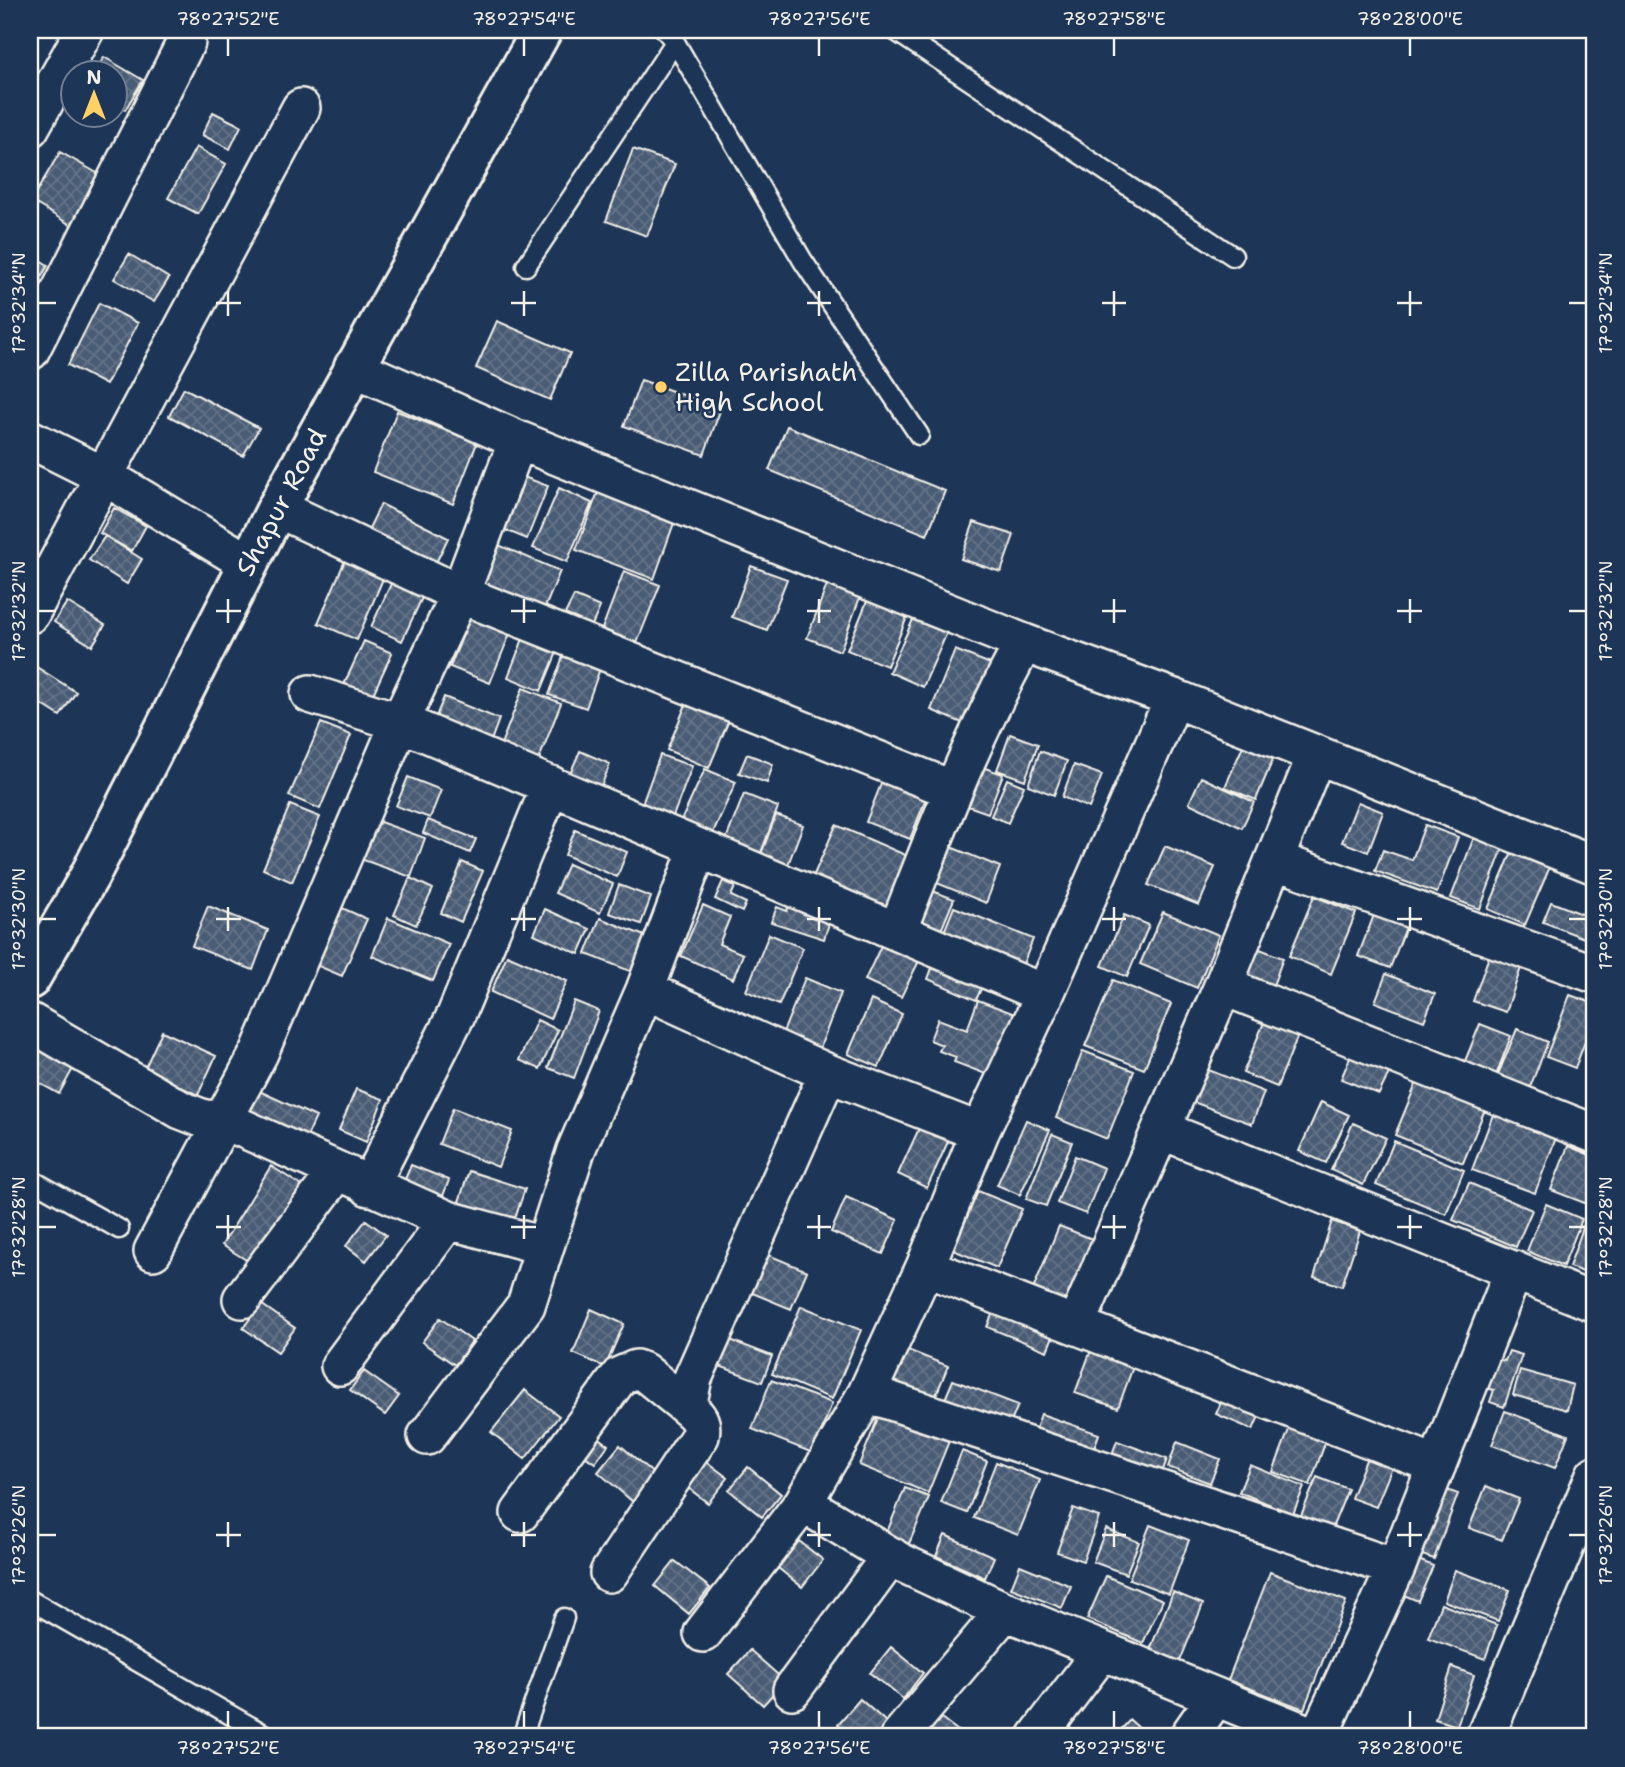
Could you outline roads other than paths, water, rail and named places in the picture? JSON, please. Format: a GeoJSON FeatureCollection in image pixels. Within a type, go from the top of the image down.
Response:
{"type":"FeatureCollection","features":[{"type":"Feature","properties":{"kind":"street"},"geometry":{"type":"LineString","coordinates":[[30,128],[85,30]]}},
{"type":"Feature","properties":{"kind":"street","name":"Shapur Road"},"geometry":{"type":"LineString","coordinates":[[30,979],[95,864],[277,508],[542,30]]}},
{"type":"Feature","properties":{"kind":"street"},"geometry":{"type":"LineString","coordinates":[[30,351],[186,42]]}},
{"type":"Feature","properties":{"kind":"street"},"geometry":{"type":"LineString","coordinates":[[30,614],[106,477],[301,108]]}},
{"type":"Feature","properties":{"kind":"street"},"geometry":{"type":"LineString","coordinates":[[353,368],[518,440],[1024,643],[1174,698],[1595,864]]}},
{"type":"Feature","properties":{"kind":"street"},"geometry":{"type":"LineString","coordinates":[[30,439],[106,477],[248,562]]}},
{"type":"Feature","properties":{"kind":"street"},"geometry":{"type":"LineString","coordinates":[[153,1251],[260,1053],[400,722],[460,594],[518,440]]}},
{"type":"Feature","properties":{"kind":"street"},"geometry":{"type":"LineString","coordinates":[[277,508],[460,594],[953,790]]}},
{"type":"Feature","properties":{"kind":"street"},"geometry":{"type":"LineString","coordinates":[[898,929],[953,790],[994,698],[1024,643]]}},
{"type":"Feature","properties":{"kind":"street"},"geometry":{"type":"LineString","coordinates":[[310,694],[400,722],[698,849],[898,929],[1045,994]]}},
{"type":"Feature","properties":{"kind":"street"},"geometry":{"type":"LineString","coordinates":[[703,1633],[803,1503],[867,1393],[925,1267],[980,1132],[1045,994],[1174,698]]}},
{"type":"Feature","properties":{"kind":"street"},"geometry":{"type":"LineString","coordinates":[[1077,1323],[1223,986],[1316,756]]}},
{"type":"Feature","properties":{"kind":"street"},"geometry":{"type":"LineString","coordinates":[[369,1187],[456,1015],[551,785]]}},
{"type":"Feature","properties":{"kind":"street"},"geometry":{"type":"LineString","coordinates":[[427,1436],[526,1305],[576,1150],[645,990],[698,849]]}},
{"type":"Feature","properties":{"kind":"street"},"geometry":{"type":"LineString","coordinates":[[1274,860],[1595,974]]}},
{"type":"Feature","properties":{"kind":"street"},"geometry":{"type":"LineString","coordinates":[[1223,986],[1595,1134]]}},
{"type":"Feature","properties":{"kind":"street"},"geometry":{"type":"LineString","coordinates":[[645,990],[828,1073],[980,1132]]}},
{"type":"Feature","properties":{"kind":"street"},"geometry":{"type":"LineString","coordinates":[[30,1022],[181,1110],[204,1119],[224,1120],[448,1220],[544,1246]]}},
{"type":"Feature","properties":{"kind":"street"},"geometry":{"type":"LineString","coordinates":[[687,1407],[703,1349],[727,1306],[828,1073]]}},
{"type":"Feature","properties":{"kind":"street"},"geometry":{"type":"LineString","coordinates":[[1161,1130],[1595,1303]]}},
{"type":"Feature","properties":{"kind":"street"},"geometry":{"type":"LineString","coordinates":[[242,1299],[337,1172]]}},
{"type":"Feature","properties":{"kind":"street"},"geometry":{"type":"LineString","coordinates":[[340,1366],[448,1220]]}},
{"type":"Feature","properties":{"kind":"street"},"geometry":{"type":"LineString","coordinates":[[925,1267],[1077,1323],[1437,1465]]}},
{"type":"Feature","properties":{"kind":"street"},"geometry":{"type":"LineString","coordinates":[[803,1503],[891,1556],[1005,1611],[1316,1737],[1396,1568],[1514,1270]]}},
{"type":"Feature","properties":{"kind":"street"},"geometry":{"type":"LineString","coordinates":[[520,1513],[620,1376],[636,1369],[644,1372],[698,1416],[702,1426],[700,1436],[609,1573]]}},
{"type":"Feature","properties":{"kind":"street"},"geometry":{"type":"LineString","coordinates":[[867,1393],[1396,1568]]}},
{"type":"Feature","properties":{"kind":"street"},"geometry":{"type":"LineString","coordinates":[[1485,1737],[1595,1475]]}},
{"type":"Feature","properties":{"kind":"street"},"geometry":{"type":"LineString","coordinates":[[792,1690],[891,1556]]}},
{"type":"Feature","properties":{"kind":"street"},"geometry":{"type":"LineString","coordinates":[[899,1737],[1005,1611]]}},
{"type":"Feature","properties":{"kind":"street"},"geometry":{"type":"LineString","coordinates":[[1037,1737],[1102,1651]]}},
{"type":"Feature","properties":{"kind":"street"},"geometry":{"type":"LineString","coordinates":[[1188,1737],[1216,1697]]}},
{"type":"Feature","properties":{"kind":"lane"},"geometry":{"type":"LineString","coordinates":[[894,30],[1233,256]]}},
{"type":"Feature","properties":{"kind":"lane"},"geometry":{"type":"LineString","coordinates":[[526,266],[670,36],[803,261],[919,435]]}},
{"type":"Feature","properties":{"kind":"lane"},"geometry":{"type":"LineString","coordinates":[[30,1179],[119,1228]]}},
{"type":"Feature","properties":{"kind":"lane"},"geometry":{"type":"LineString","coordinates":[[30,1600],[269,1737]]}},
{"type":"Feature","properties":{"kind":"lane"},"geometry":{"type":"LineString","coordinates":[[522,1737],[564,1618]]}},
{"type":"Feature","properties":{"kind":"place","name":"Zilla Parishath High School"},"geometry":{"type":"Point","coordinates":[661,387]}}]}
